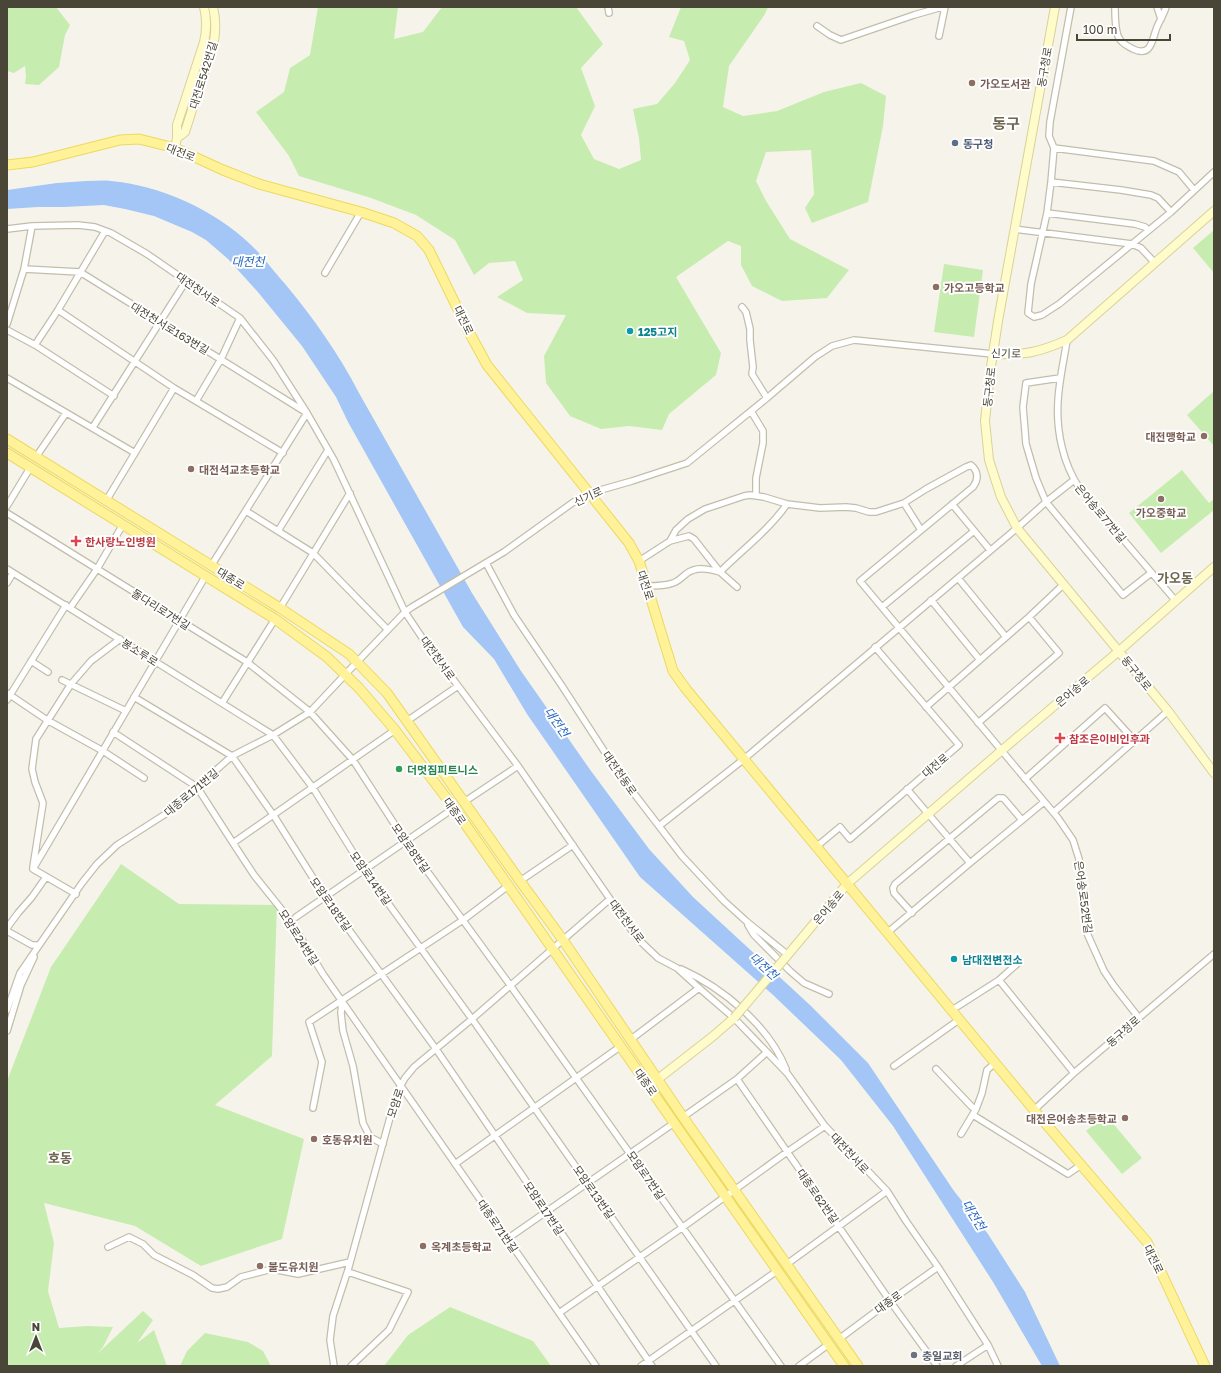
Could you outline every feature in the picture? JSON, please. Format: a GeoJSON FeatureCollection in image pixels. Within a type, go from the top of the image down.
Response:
{"type":"FeatureCollection","features":[{"type":"Feature","properties":{"kind":"main road","name":"대전로542번길"},"geometry":{"type":"LineString","coordinates":[[175,148],[177,125],[196,69],[207,30],[207,18],[204,7]]}},
{"type":"Feature","properties":{"kind":"main road","name":"대전로542번길"},"geometry":{"type":"LineString","coordinates":[[177,138],[186,132],[214,41],[216,32],[213,7]]}},
{"type":"Feature","properties":{"kind":"main road","name":"동구청로"},"geometry":{"type":"LineString","coordinates":[[1055,7],[1014,229],[993,354],[985,421],[989,460],[1001,497],[1017,528],[1119,651],[1214,773]]}},
{"type":"Feature","properties":{"kind":"main road","name":"대전로"},"geometry":{"type":"LineString","coordinates":[[7,164],[33,162],[120,140],[139,139],[175,148],[223,170],[259,184],[361,212],[400,226],[417,236],[429,250],[469,332],[487,365],[629,543],[638,561],[647,586],[673,671],[686,689],[887,933],[1146,1242],[1205,1366]]}},
{"type":"Feature","properties":{"kind":"main road","name":"신기로"},"geometry":{"type":"LineString","coordinates":[[993,354],[1030,354],[1066,340],[1214,211]]}},
{"type":"Feature","properties":{"kind":"main road","name":"대종로"},"geometry":{"type":"LineString","coordinates":[[7,439],[280,608],[349,654],[387,693],[563,940],[683,1117],[858,1366]]}},
{"type":"Feature","properties":{"kind":"main road","name":"대종로"},"geometry":{"type":"LineString","coordinates":[[7,454],[275,619],[327,657],[358,688],[395,730],[454,808],[844,1366]]}},
{"type":"Feature","properties":{"kind":"main road","name":"은어송로"},"geometry":{"type":"LineString","coordinates":[[734,1018],[847,884],[1119,651],[1214,567]]}},
{"type":"Feature","properties":{"kind":"main road"},"geometry":{"type":"LineString","coordinates":[[649,1086],[734,1018]]}},
{"type":"Feature","properties":{"kind":"street"},"geometry":{"type":"LineString","coordinates":[[817,26],[830,35],[841,40],[908,17],[943,7],[939,36]]}},
{"type":"Feature","properties":{"kind":"street"},"geometry":{"type":"LineString","coordinates":[[1071,7],[1050,122],[1049,136],[1054,148],[1047,213],[1031,284],[1028,312],[1034,317],[1042,315],[1059,304],[1171,212],[1214,172]]}},
{"type":"Feature","properties":{"kind":"street"},"geometry":{"type":"LineString","coordinates":[[1115,7],[1118,37],[1123,43],[1139,52],[1150,48],[1157,28],[1165,13],[1166,7]]}},
{"type":"Feature","properties":{"kind":"street"},"geometry":{"type":"LineString","coordinates":[[1157,7],[1161,19]]}},
{"type":"Feature","properties":{"kind":"street"},"geometry":{"type":"LineString","coordinates":[[1054,148],[1154,161],[1179,172],[1194,190]]}},
{"type":"Feature","properties":{"kind":"street"},"geometry":{"type":"LineString","coordinates":[[1051,182],[1151,195],[1158,198],[1171,212]]}},
{"type":"Feature","properties":{"kind":"street"},"geometry":{"type":"LineString","coordinates":[[325,273],[361,212]]}},
{"type":"Feature","properties":{"kind":"street"},"geometry":{"type":"LineString","coordinates":[[1047,213],[1135,224],[1148,230]]}},
{"type":"Feature","properties":{"kind":"street","name":"대전천서로"},"geometry":{"type":"LineString","coordinates":[[7,229],[32,226],[78,225],[96,227],[105,230],[147,254],[240,318],[273,360],[307,413],[334,460],[405,612],[423,639],[518,766],[637,938],[658,958],[677,968],[734,1018],[787,1073],[826,1126],[887,1192],[938,1267],[988,1345],[998,1366]]}},
{"type":"Feature","properties":{"kind":"street"},"geometry":{"type":"LineString","coordinates":[[7,324],[24,268],[32,226]]}},
{"type":"Feature","properties":{"kind":"street"},"geometry":{"type":"LineString","coordinates":[[1014,229],[1132,244],[1141,248],[1155,263]]}},
{"type":"Feature","properties":{"kind":"street"},"geometry":{"type":"LineString","coordinates":[[35,345],[58,310],[105,230]]}},
{"type":"Feature","properties":{"kind":"street","name":"대전천서로163번길"},"geometry":{"type":"LineString","coordinates":[[24,268],[80,272],[307,413]]}},
{"type":"Feature","properties":{"kind":"street"},"geometry":{"type":"LineString","coordinates":[[93,428],[186,281]]}},
{"type":"Feature","properties":{"kind":"street"},"geometry":{"type":"LineString","coordinates":[[742,307],[746,312],[750,329],[753,367],[752,374],[767,398]]}},
{"type":"Feature","properties":{"kind":"street"},"geometry":{"type":"LineString","coordinates":[[58,310],[174,388],[283,452]]}},
{"type":"Feature","properties":{"kind":"street"},"geometry":{"type":"LineString","coordinates":[[196,401],[221,359],[240,318]]}},
{"type":"Feature","properties":{"kind":"street"},"geometry":{"type":"LineString","coordinates":[[7,330],[35,345],[114,396]]}},
{"type":"Feature","properties":{"kind":"street","name":"신기로"},"geometry":{"type":"LineString","coordinates":[[412,607],[504,552],[575,501],[590,493],[687,463],[767,398],[814,357],[832,346],[854,340],[993,354]]}},
{"type":"Feature","properties":{"kind":"street","name":"은어송로77번길"},"geometry":{"type":"LineString","coordinates":[[1066,340],[1060,378],[1058,422],[1068,468],[1080,490],[1175,600]]}},
{"type":"Feature","properties":{"kind":"street"},"geometry":{"type":"LineString","coordinates":[[7,378],[136,453]]}},
{"type":"Feature","properties":{"kind":"street"},"geometry":{"type":"LineString","coordinates":[[1060,378],[1026,382],[1023,407],[1026,444],[1036,478],[1046,502],[1123,595],[1151,573]]}},
{"type":"Feature","properties":{"kind":"street"},"geometry":{"type":"LineString","coordinates":[[106,501],[174,388]]}},
{"type":"Feature","properties":{"kind":"street"},"geometry":{"type":"LineString","coordinates":[[751,411],[763,431],[763,443],[756,478],[756,496]]}},
{"type":"Feature","properties":{"kind":"street"},"geometry":{"type":"LineString","coordinates":[[36,457],[66,413]]}},
{"type":"Feature","properties":{"kind":"street"},"geometry":{"type":"LineString","coordinates":[[211,566],[307,413]]}},
{"type":"Feature","properties":{"kind":"street"},"geometry":{"type":"LineString","coordinates":[[278,531],[328,450]]}},
{"type":"Feature","properties":{"kind":"street"},"geometry":{"type":"LineString","coordinates":[[670,541],[680,525],[705,509],[744,496],[764,496],[787,504],[820,508],[846,507],[876,512],[904,503],[926,489],[971,465],[975,469],[977,474],[976,483],[921,530],[904,503]]}},
{"type":"Feature","properties":{"kind":"street"},"geometry":{"type":"LineString","coordinates":[[7,506],[30,468]]}},
{"type":"Feature","properties":{"kind":"street"},"geometry":{"type":"LineString","coordinates":[[659,826],[744,759],[1046,502],[1074,480]]}},
{"type":"Feature","properties":{"kind":"street"},"geometry":{"type":"LineString","coordinates":[[280,608],[350,493]]}},
{"type":"Feature","properties":{"kind":"street"},"geometry":{"type":"LineString","coordinates":[[720,572],[769,526],[787,504]]}},
{"type":"Feature","properties":{"kind":"street"},"geometry":{"type":"LineString","coordinates":[[952,504],[990,550]]}},
{"type":"Feature","properties":{"kind":"street"},"geometry":{"type":"LineString","coordinates":[[246,511],[313,553],[388,630]]}},
{"type":"Feature","properties":{"kind":"street","name":"돌다리로7번길"},"geometry":{"type":"LineString","coordinates":[[7,513],[247,662],[310,712]]}},
{"type":"Feature","properties":{"kind":"street"},"geometry":{"type":"LineString","coordinates":[[122,526],[98,569],[68,607],[8,696],[47,720],[103,751],[144,778]]}},
{"type":"Feature","properties":{"kind":"street","name":"은어송로52번길"},"geometry":{"type":"LineString","coordinates":[[921,530],[860,581],[1001,751],[1054,812],[1076,846],[1082,880],[1086,931],[1104,971],[1139,1018]]}},
{"type":"Feature","properties":{"kind":"street"},"geometry":{"type":"LineString","coordinates":[[882,607],[974,531]]}},
{"type":"Feature","properties":{"kind":"street"},"geometry":{"type":"LineString","coordinates":[[638,561],[670,541],[689,536],[720,572],[737,587]]}},
{"type":"Feature","properties":{"kind":"street","name":"대전천동로"},"geometry":{"type":"LineString","coordinates":[[486,563],[514,615],[619,774],[682,856],[701,878],[746,921],[787,956]]}},
{"type":"Feature","properties":{"kind":"street","name":"봉소루로"},"geometry":{"type":"LineString","coordinates":[[7,568],[273,735]]}},
{"type":"Feature","properties":{"kind":"street"},"geometry":{"type":"LineString","coordinates":[[647,586],[674,583],[687,573],[701,569],[708,568],[720,572]]}},
{"type":"Feature","properties":{"kind":"street"},"geometry":{"type":"LineString","coordinates":[[7,583],[13,572]]}},
{"type":"Feature","properties":{"kind":"street"},"geometry":{"type":"LineString","coordinates":[[33,869],[205,577]]}},
{"type":"Feature","properties":{"kind":"street"},"geometry":{"type":"LineString","coordinates":[[958,578],[1006,637]]}},
{"type":"Feature","properties":{"kind":"street"},"geometry":{"type":"LineString","coordinates":[[926,707],[1029,617],[1064,584]]}},
{"type":"Feature","properties":{"kind":"street"},"geometry":{"type":"LineString","coordinates":[[931,600],[980,660]]}},
{"type":"Feature","properties":{"kind":"street","name":"대종로171번길"},"geometry":{"type":"LineString","coordinates":[[7,1010],[20,973],[76,894],[82,883],[97,864],[117,844],[167,813],[232,756],[273,735],[310,712],[405,612],[412,607]]}},
{"type":"Feature","properties":{"kind":"street"},"geometry":{"type":"LineString","coordinates":[[978,723],[1059,653],[1029,617]]}},
{"type":"Feature","properties":{"kind":"street"},"geometry":{"type":"LineString","coordinates":[[222,703],[275,619]]}},
{"type":"Feature","properties":{"kind":"street"},"geometry":{"type":"LineString","coordinates":[[33,869],[43,803],[32,769],[36,739],[70,684],[91,661],[120,639]]}},
{"type":"Feature","properties":{"kind":"street","name":"대전로"},"geometry":{"type":"LineString","coordinates":[[816,847],[840,827],[850,839],[959,745],[875,647]]}},
{"type":"Feature","properties":{"kind":"street"},"geometry":{"type":"LineString","coordinates":[[31,661],[48,672]]}},
{"type":"Feature","properties":{"kind":"street"},"geometry":{"type":"LineString","coordinates":[[62,680],[126,710]]}},
{"type":"Feature","properties":{"kind":"street"},"geometry":{"type":"LineString","coordinates":[[407,721],[458,686]]}},
{"type":"Feature","properties":{"kind":"street"},"geometry":{"type":"LineString","coordinates":[[134,697],[232,756]]}},
{"type":"Feature","properties":{"kind":"street"},"geometry":{"type":"LineString","coordinates":[[1025,779],[1105,708],[1135,741]]}},
{"type":"Feature","properties":{"kind":"street","name":"모암로8번길"},"geometry":{"type":"LineString","coordinates":[[310,712],[352,760],[406,842],[510,985]]}},
{"type":"Feature","properties":{"kind":"street"},"geometry":{"type":"LineString","coordinates":[[1054,812],[1168,712]]}},
{"type":"Feature","properties":{"kind":"street"},"geometry":{"type":"LineString","coordinates":[[232,844],[395,730]]}},
{"type":"Feature","properties":{"kind":"street"},"geometry":{"type":"LineString","coordinates":[[113,732],[197,788]]}},
{"type":"Feature","properties":{"kind":"street","name":"모암로14번길"},"geometry":{"type":"LineString","coordinates":[[273,735],[313,788],[364,870],[472,1019]]}},
{"type":"Feature","properties":{"kind":"street","name":"모암로18번길"},"geometry":{"type":"LineString","coordinates":[[232,756],[274,816],[325,897],[436,1049]]}},
{"type":"Feature","properties":{"kind":"street","name":"대종로"},"geometry":{"type":"LineString","coordinates":[[464,802],[518,766]]}},
{"type":"Feature","properties":{"kind":"street","name":"모암로24번길"},"geometry":{"type":"LineString","coordinates":[[197,788],[232,844],[254,875],[290,920],[323,974],[400,1086]]}},
{"type":"Feature","properties":{"kind":"street"},"geometry":{"type":"LineString","coordinates":[[907,789],[970,863]]}},
{"type":"Feature","properties":{"kind":"street"},"geometry":{"type":"LineString","coordinates":[[912,913],[894,893],[893,888],[895,884],[949,838],[998,798],[1003,798],[1006,800],[1022,820]]}},
{"type":"Feature","properties":{"kind":"street"},"geometry":{"type":"LineString","coordinates":[[887,933],[1044,802]]}},
{"type":"Feature","properties":{"kind":"street"},"geometry":{"type":"LineString","coordinates":[[296,917],[454,808]]}},
{"type":"Feature","properties":{"kind":"street"},"geometry":{"type":"LineString","coordinates":[[520,881],[573,845]]}},
{"type":"Feature","properties":{"kind":"street"},"geometry":{"type":"LineString","coordinates":[[33,869],[76,894]]}},
{"type":"Feature","properties":{"kind":"street"},"geometry":{"type":"LineString","coordinates":[[7,1031],[22,985],[39,945],[32,945],[7,930],[18,912],[32,897],[46,876]]}},
{"type":"Feature","properties":{"kind":"street"},"geometry":{"type":"LineString","coordinates":[[314,1108],[322,1062],[309,1022],[463,920],[508,886]]}},
{"type":"Feature","properties":{"kind":"street"},"geometry":{"type":"LineString","coordinates":[[553,949],[610,899]]}},
{"type":"Feature","properties":{"kind":"street"},"geometry":{"type":"LineString","coordinates":[[746,921],[754,935],[790,971],[804,983],[829,994]]}},
{"type":"Feature","properties":{"kind":"street","name":"모암로"},"geometry":{"type":"LineString","coordinates":[[334,1366],[330,1340],[333,1316],[348,1272],[397,1092],[404,1078],[414,1067],[553,949]]}},
{"type":"Feature","properties":{"kind":"street","name":"동구청로"},"geometry":{"type":"LineString","coordinates":[[1034,1110],[1074,1073],[1214,954]]}},
{"type":"Feature","properties":{"kind":"street"},"geometry":{"type":"LineString","coordinates":[[952,1010],[999,980],[1018,963]]}},
{"type":"Feature","properties":{"kind":"street"},"geometry":{"type":"LineString","coordinates":[[677,968],[711,985],[746,1013],[769,1039],[782,1060],[787,1073]]}},
{"type":"Feature","properties":{"kind":"street"},"geometry":{"type":"LineString","coordinates":[[999,980],[1074,1073]]}},
{"type":"Feature","properties":{"kind":"street","name":"모암로7번길"},"geometry":{"type":"LineString","coordinates":[[510,985],[781,1366]]}},
{"type":"Feature","properties":{"kind":"street"},"geometry":{"type":"LineString","coordinates":[[630,1040],[699,988]]}},
{"type":"Feature","properties":{"kind":"street"},"geometry":{"type":"LineString","coordinates":[[342,1001],[341,1013],[343,1031],[353,1066],[363,1123],[370,1137],[383,1144]]}},
{"type":"Feature","properties":{"kind":"street","name":"모암로13번길"},"geometry":{"type":"LineString","coordinates":[[472,1019],[716,1366]]}},
{"type":"Feature","properties":{"kind":"street"},"geometry":{"type":"LineString","coordinates":[[894,1066],[960,1019]]}},
{"type":"Feature","properties":{"kind":"street"},"geometry":{"type":"LineString","coordinates":[[455,1164],[621,1046]]}},
{"type":"Feature","properties":{"kind":"street","name":"모암로17번길"},"geometry":{"type":"LineString","coordinates":[[436,1049],[650,1363]]}},
{"type":"Feature","properties":{"kind":"street"},"geometry":{"type":"LineString","coordinates":[[683,1117],[737,1079],[767,1052]]}},
{"type":"Feature","properties":{"kind":"street"},"geometry":{"type":"LineString","coordinates":[[961,1134],[976,1110],[982,1093],[987,1070],[995,1063]]}},
{"type":"Feature","properties":{"kind":"street"},"geometry":{"type":"LineString","coordinates":[[936,1069],[976,1110]]}},
{"type":"Feature","properties":{"kind":"street","name":"대종로62번길"},"geometry":{"type":"LineString","coordinates":[[737,1079],[890,1301],[937,1366]]}},
{"type":"Feature","properties":{"kind":"street","name":"대종로71번길"},"geometry":{"type":"LineString","coordinates":[[400,1086],[596,1366]]}},
{"type":"Feature","properties":{"kind":"street"},"geometry":{"type":"LineString","coordinates":[[973,1115],[1068,1174],[1081,1165]]}},
{"type":"Feature","properties":{"kind":"street"},"geometry":{"type":"LineString","coordinates":[[508,1239],[674,1123]]}},
{"type":"Feature","properties":{"kind":"street"},"geometry":{"type":"LineString","coordinates":[[559,1312],[826,1126]]}},
{"type":"Feature","properties":{"kind":"street"},"geometry":{"type":"LineString","coordinates":[[787,1264],[887,1192]]}},
{"type":"Feature","properties":{"kind":"street"},"geometry":{"type":"LineString","coordinates":[[108,1247],[129,1237],[143,1244],[154,1254],[193,1275],[212,1288],[218,1289],[227,1287],[241,1277],[272,1269],[298,1274],[350,1262]]}},
{"type":"Feature","properties":{"kind":"street","name":"대종로"},"geometry":{"type":"LineString","coordinates":[[839,1339],[938,1267]]}},
{"type":"Feature","properties":{"kind":"street"},"geometry":{"type":"LineString","coordinates":[[641,1366],[650,1363],[691,1331],[777,1271]]}},
{"type":"Feature","properties":{"kind":"street"},"geometry":{"type":"LineString","coordinates":[[348,1272],[408,1292],[389,1330],[351,1366]]}},
{"type":"Feature","properties":{"kind":"street"},"geometry":{"type":"LineString","coordinates":[[799,1366],[829,1344]]}},
{"type":"Feature","properties":{"kind":"street"},"geometry":{"type":"LineString","coordinates":[[956,1366],[988,1345]]}},
{"type":"Feature","properties":{"kind":"green space"},"geometry":{"type":"Polygon","coordinates":[[[7,7],[56,7],[70,25],[65,35],[59,67],[39,85],[25,84],[25,66],[14,73],[7,71],[7,7]]]}},
{"type":"Feature","properties":{"kind":"green space"},"geometry":{"type":"Polygon","coordinates":[[[318,7],[398,7],[394,39],[423,32],[442,7],[576,7],[603,44],[581,68],[595,106],[581,135],[594,159],[619,169],[641,160],[639,138],[633,109],[657,104],[675,83],[690,60],[684,41],[669,37],[681,7],[768,7],[765,14],[729,66],[723,107],[743,116],[777,111],[824,92],[861,83],[886,96],[883,126],[868,202],[812,223],[805,208],[814,194],[811,150],[766,152],[756,181],[766,201],[790,239],[849,270],[827,298],[782,301],[752,286],[741,265],[741,246],[728,241],[676,277],[721,353],[716,375],[669,414],[662,430],[629,426],[601,429],[570,416],[546,383],[544,356],[566,315],[527,313],[497,297],[523,280],[515,261],[489,263],[474,275],[455,240],[416,215],[371,198],[299,176],[289,156],[256,112],[284,92],[290,68],[310,55],[318,7]]]}},
{"type":"Feature","properties":{"kind":"green space"},"geometry":{"type":"Polygon","coordinates":[[[1214,230],[1214,273],[1193,248],[1214,230]]]}},
{"type":"Feature","properties":{"kind":"green space"},"geometry":{"type":"Polygon","coordinates":[[[944,264],[983,270],[974,337],[934,332],[944,264]]]}},
{"type":"Feature","properties":{"kind":"green space"},"geometry":{"type":"Polygon","coordinates":[[[1214,391],[1214,446],[1187,415],[1214,391]]]}},
{"type":"Feature","properties":{"kind":"green space"},"geometry":{"type":"Polygon","coordinates":[[[1182,470],[1209,503],[1214,499],[1214,510],[1161,553],[1129,513],[1182,470]]]}},
{"type":"Feature","properties":{"kind":"green space"},"geometry":{"type":"Polygon","coordinates":[[[121,864],[179,904],[277,905],[272,1056],[215,1105],[304,1139],[282,1239],[201,1266],[135,1226],[44,1203],[54,1243],[48,1291],[59,1328],[87,1326],[113,1327],[103,1347],[97,1354],[143,1311],[153,1320],[137,1343],[154,1330],[167,1366],[7,1366],[7,1081],[51,967],[121,864]]]}},
{"type":"Feature","properties":{"kind":"green space"},"geometry":{"type":"Polygon","coordinates":[[[1106,1115],[1142,1158],[1122,1174],[1086,1131],[1106,1115]]]}},
{"type":"Feature","properties":{"kind":"green space"},"geometry":{"type":"Polygon","coordinates":[[[450,1307],[533,1341],[551,1366],[384,1366],[408,1335],[450,1307]]]}},
{"type":"Feature","properties":{"kind":"green space"},"geometry":{"type":"Polygon","coordinates":[[[205,1333],[248,1342],[263,1351],[271,1366],[180,1366],[187,1351],[205,1333]]]}},
{"type":"Feature","properties":{"kind":"water","name":"대전천"},"geometry":{"type":"Polygon","coordinates":[[[86,181],[129,183],[167,194],[203,210],[220,220],[250,244],[286,285],[316,324],[351,379],[472,593],[521,671],[591,771],[649,849],[693,897],[811,1006],[868,1063],[954,1191],[988,1234],[1025,1292],[1060,1366],[1042,1366],[993,1282],[893,1126],[841,1060],[772,994],[640,877],[527,714],[494,659],[463,627],[348,422],[336,397],[302,346],[257,291],[228,259],[206,240],[192,232],[154,216],[125,209],[104,205],[7,209],[7,190],[57,183],[86,181]]]}},
{"type":"Feature","properties":{"kind":"place","name":"가오도서관"},"geometry":{"type":"Point","coordinates":[972,83]}},
{"type":"Feature","properties":{"kind":"place","name":"동구청"},"geometry":{"type":"Point","coordinates":[955,143]}},
{"type":"Feature","properties":{"kind":"place","name":"가오고등학교"},"geometry":{"type":"Point","coordinates":[936,287]}},
{"type":"Feature","properties":{"kind":"place","name":"125고지"},"geometry":{"type":"Point","coordinates":[630,331]}},
{"type":"Feature","properties":{"kind":"place","name":"대전맹학교"},"geometry":{"type":"Point","coordinates":[1204,436]}},
{"type":"Feature","properties":{"kind":"place","name":"대전석교초등학교"},"geometry":{"type":"Point","coordinates":[191,469]}},
{"type":"Feature","properties":{"kind":"place","name":"가오중학교"},"geometry":{"type":"Point","coordinates":[1161,499]}},
{"type":"Feature","properties":{"kind":"place","name":"한사랑노인병원"},"geometry":{"type":"Point","coordinates":[76,541]}},
{"type":"Feature","properties":{"kind":"place","name":"참조은이비인후과"},"geometry":{"type":"Point","coordinates":[1060,738]}},
{"type":"Feature","properties":{"kind":"place","name":"더멋짐피트니스"},"geometry":{"type":"Point","coordinates":[399,769]}},
{"type":"Feature","properties":{"kind":"place","name":"남대전변전소"},"geometry":{"type":"Point","coordinates":[954,959]}},
{"type":"Feature","properties":{"kind":"place","name":"대전은어송초등학교"},"geometry":{"type":"Point","coordinates":[1125,1118]}},
{"type":"Feature","properties":{"kind":"place","name":"호동유치원"},"geometry":{"type":"Point","coordinates":[314,1139]}},
{"type":"Feature","properties":{"kind":"place","name":"옥계초등학교"},"geometry":{"type":"Point","coordinates":[423,1246]}},
{"type":"Feature","properties":{"kind":"place","name":"불도유치원"},"geometry":{"type":"Point","coordinates":[260,1266]}},
{"type":"Feature","properties":{"kind":"place","name":"충일교회"},"geometry":{"type":"Point","coordinates":[914,1355]}},
{"type":"Feature","properties":{"kind":"district","name":"동구"},"geometry":{"type":"Point","coordinates":[1006,123]}},
{"type":"Feature","properties":{"kind":"district","name":"가오동"},"geometry":{"type":"Point","coordinates":[1175,578]}},
{"type":"Feature","properties":{"kind":"district","name":"호동"},"geometry":{"type":"Point","coordinates":[60,1158]}}]}
